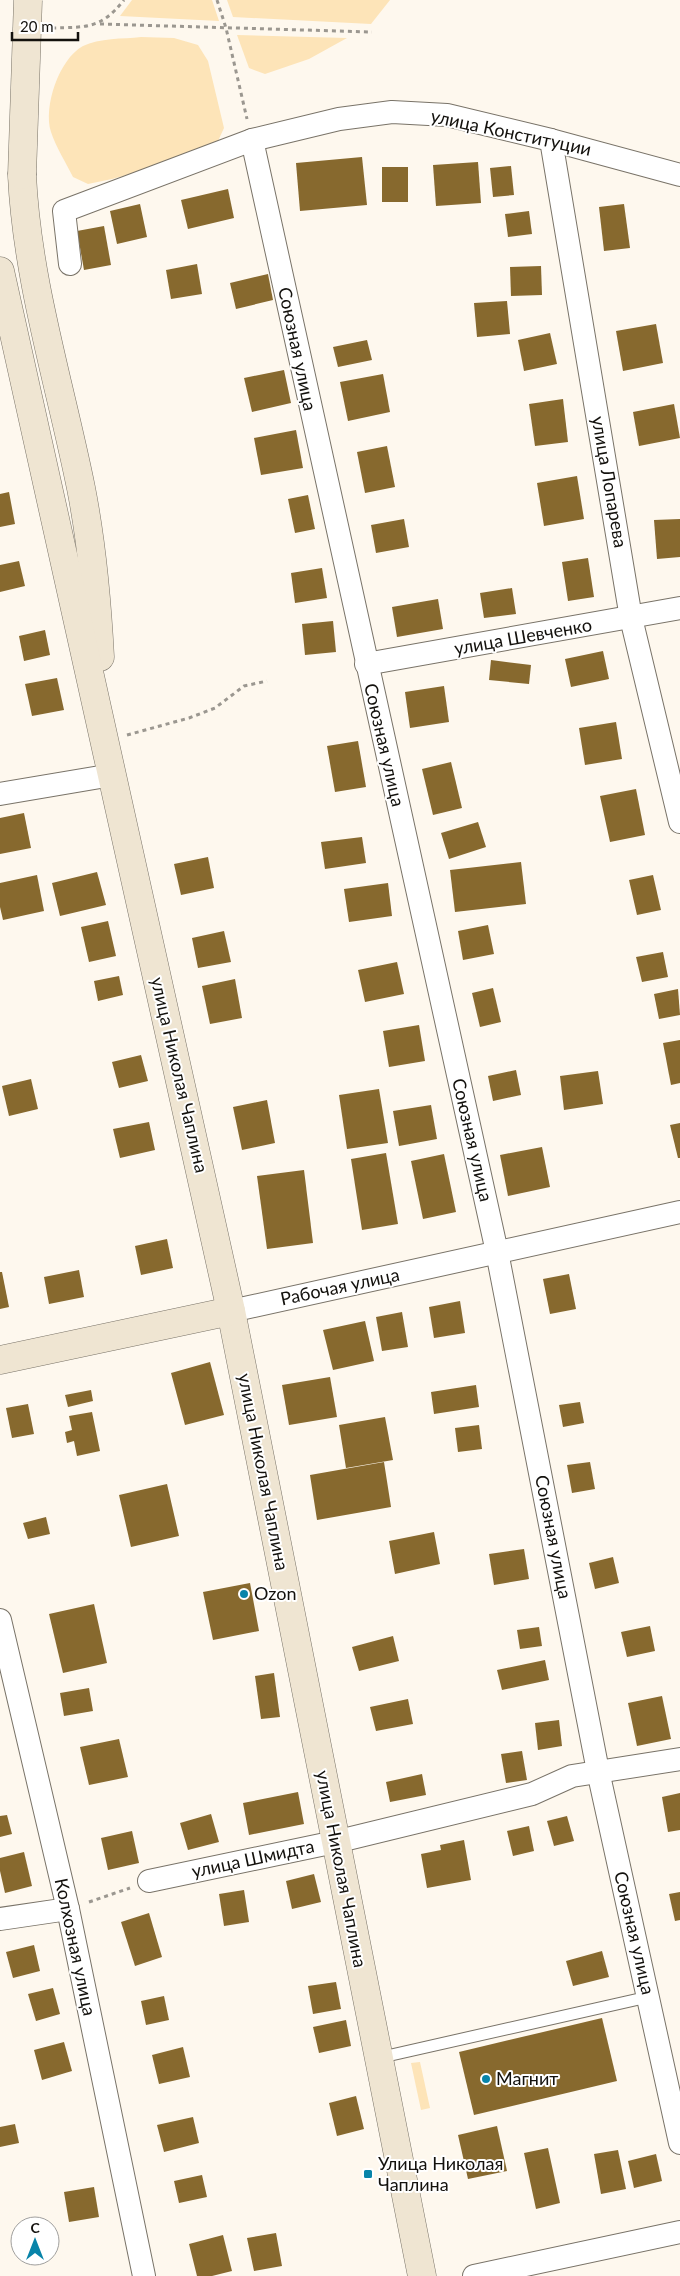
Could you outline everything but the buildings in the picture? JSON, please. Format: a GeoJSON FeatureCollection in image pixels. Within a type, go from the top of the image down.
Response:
{"type":"FeatureCollection","features":[{"type":"Feature","properties":{"kind":"street"},"geometry":{"type":"LineString","coordinates":[[28,0],[22,175],[26,229],[37,291],[81,488],[93,555],[98,606],[104,735]]}},
{"type":"Feature","properties":{"kind":"street","name":"улица Конституции"},"geometry":{"type":"LineString","coordinates":[[70,264],[64,211],[252,140],[338,119],[392,112],[447,115],[551,140],[680,175]]}},
{"type":"Feature","properties":{"kind":"street","name":"Союзная улица"},"geometry":{"type":"LineString","coordinates":[[252,140],[497,1252],[598,1771],[680,2143]]}},
{"type":"Feature","properties":{"kind":"street","name":"улица Лопарева"},"geometry":{"type":"LineString","coordinates":[[551,140],[631,618],[680,822]]}},
{"type":"Feature","properties":{"kind":"street"},"geometry":{"type":"LineString","coordinates":[[0,271],[104,735]]}},
{"type":"Feature","properties":{"kind":"street","name":"улица Шевченко"},"geometry":{"type":"LineString","coordinates":[[366,664],[680,608]]}},
{"type":"Feature","properties":{"kind":"street","name":"улица Николая Чаплина"},"geometry":{"type":"LineString","coordinates":[[104,735],[231,1311],[422,2276]]}},
{"type":"Feature","properties":{"kind":"street"},"geometry":{"type":"LineString","coordinates":[[0,794],[112,775]]}},
{"type":"Feature","properties":{"kind":"street","name":"Рабочая улица"},"geometry":{"type":"LineString","coordinates":[[0,1360],[680,1212]]}},
{"type":"Feature","properties":{"kind":"street","name":"Колхозная улица"},"geometry":{"type":"LineString","coordinates":[[0,1620],[68,1909],[144,2276]]}},
{"type":"Feature","properties":{"kind":"street","name":"улица Шмидта"},"geometry":{"type":"LineString","coordinates":[[149,1881],[335,1842],[532,1794],[572,1776],[680,1758]]}},
{"type":"Feature","properties":{"kind":"street"},"geometry":{"type":"LineString","coordinates":[[0,1919],[68,1909]]}},
{"type":"Feature","properties":{"kind":"street"},"geometry":{"type":"LineString","coordinates":[[474,2276],[680,2232]]}},
{"type":"Feature","properties":{"kind":"lane"},"geometry":{"type":"LineString","coordinates":[[378,2058],[648,1997]]}},
{"type":"Feature","properties":{"kind":"path"},"geometry":{"type":"LineString","coordinates":[[100,24],[113,14],[124,0]]}},
{"type":"Feature","properties":{"kind":"path"},"geometry":{"type":"LineString","coordinates":[[218,0],[252,140]]}},
{"type":"Feature","properties":{"kind":"path"},"geometry":{"type":"LineString","coordinates":[[56,28],[100,24],[372,32]]}},
{"type":"Feature","properties":{"kind":"path"},"geometry":{"type":"LineString","coordinates":[[104,735],[189,718],[214,708],[244,686],[267,681]]}},
{"type":"Feature","properties":{"kind":"path"},"geometry":{"type":"LineString","coordinates":[[68,1909],[149,1881]]}},
{"type":"Feature","properties":{"kind":"shaded area"},"geometry":{"type":"Polygon","coordinates":[[[132,0],[212,0],[219,21],[120,16],[132,0]]]}},
{"type":"Feature","properties":{"kind":"shaded area"},"geometry":{"type":"Polygon","coordinates":[[[227,0],[390,0],[371,24],[233,17],[227,0]]]}},
{"type":"Feature","properties":{"kind":"shaded area"},"geometry":{"type":"Polygon","coordinates":[[[237,35],[347,38],[309,59],[265,74],[249,68],[237,35]]]}},
{"type":"Feature","properties":{"kind":"shaded area"},"geometry":{"type":"Polygon","coordinates":[[[141,37],[174,38],[198,45],[208,61],[224,128],[218,141],[152,168],[88,184],[73,177],[51,132],[49,110],[55,84],[67,61],[74,52],[83,46],[104,40],[141,37]]]}},
{"type":"Feature","properties":{"kind":"shaded area"},"geometry":{"type":"Polygon","coordinates":[[[420,2062],[430,2108],[421,2110],[411,2063],[420,2062]]]}},
{"type":"Feature","properties":{"kind":"place","name":"Ozon"},"geometry":{"type":"Point","coordinates":[244,1594]}},
{"type":"Feature","properties":{"kind":"place","name":"Магнит"},"geometry":{"type":"Point","coordinates":[486,2079]}},
{"type":"Feature","properties":{"kind":"place","name":"Улица Николая Чаплина"},"geometry":{"type":"Point","coordinates":[368,2174]}}]}
